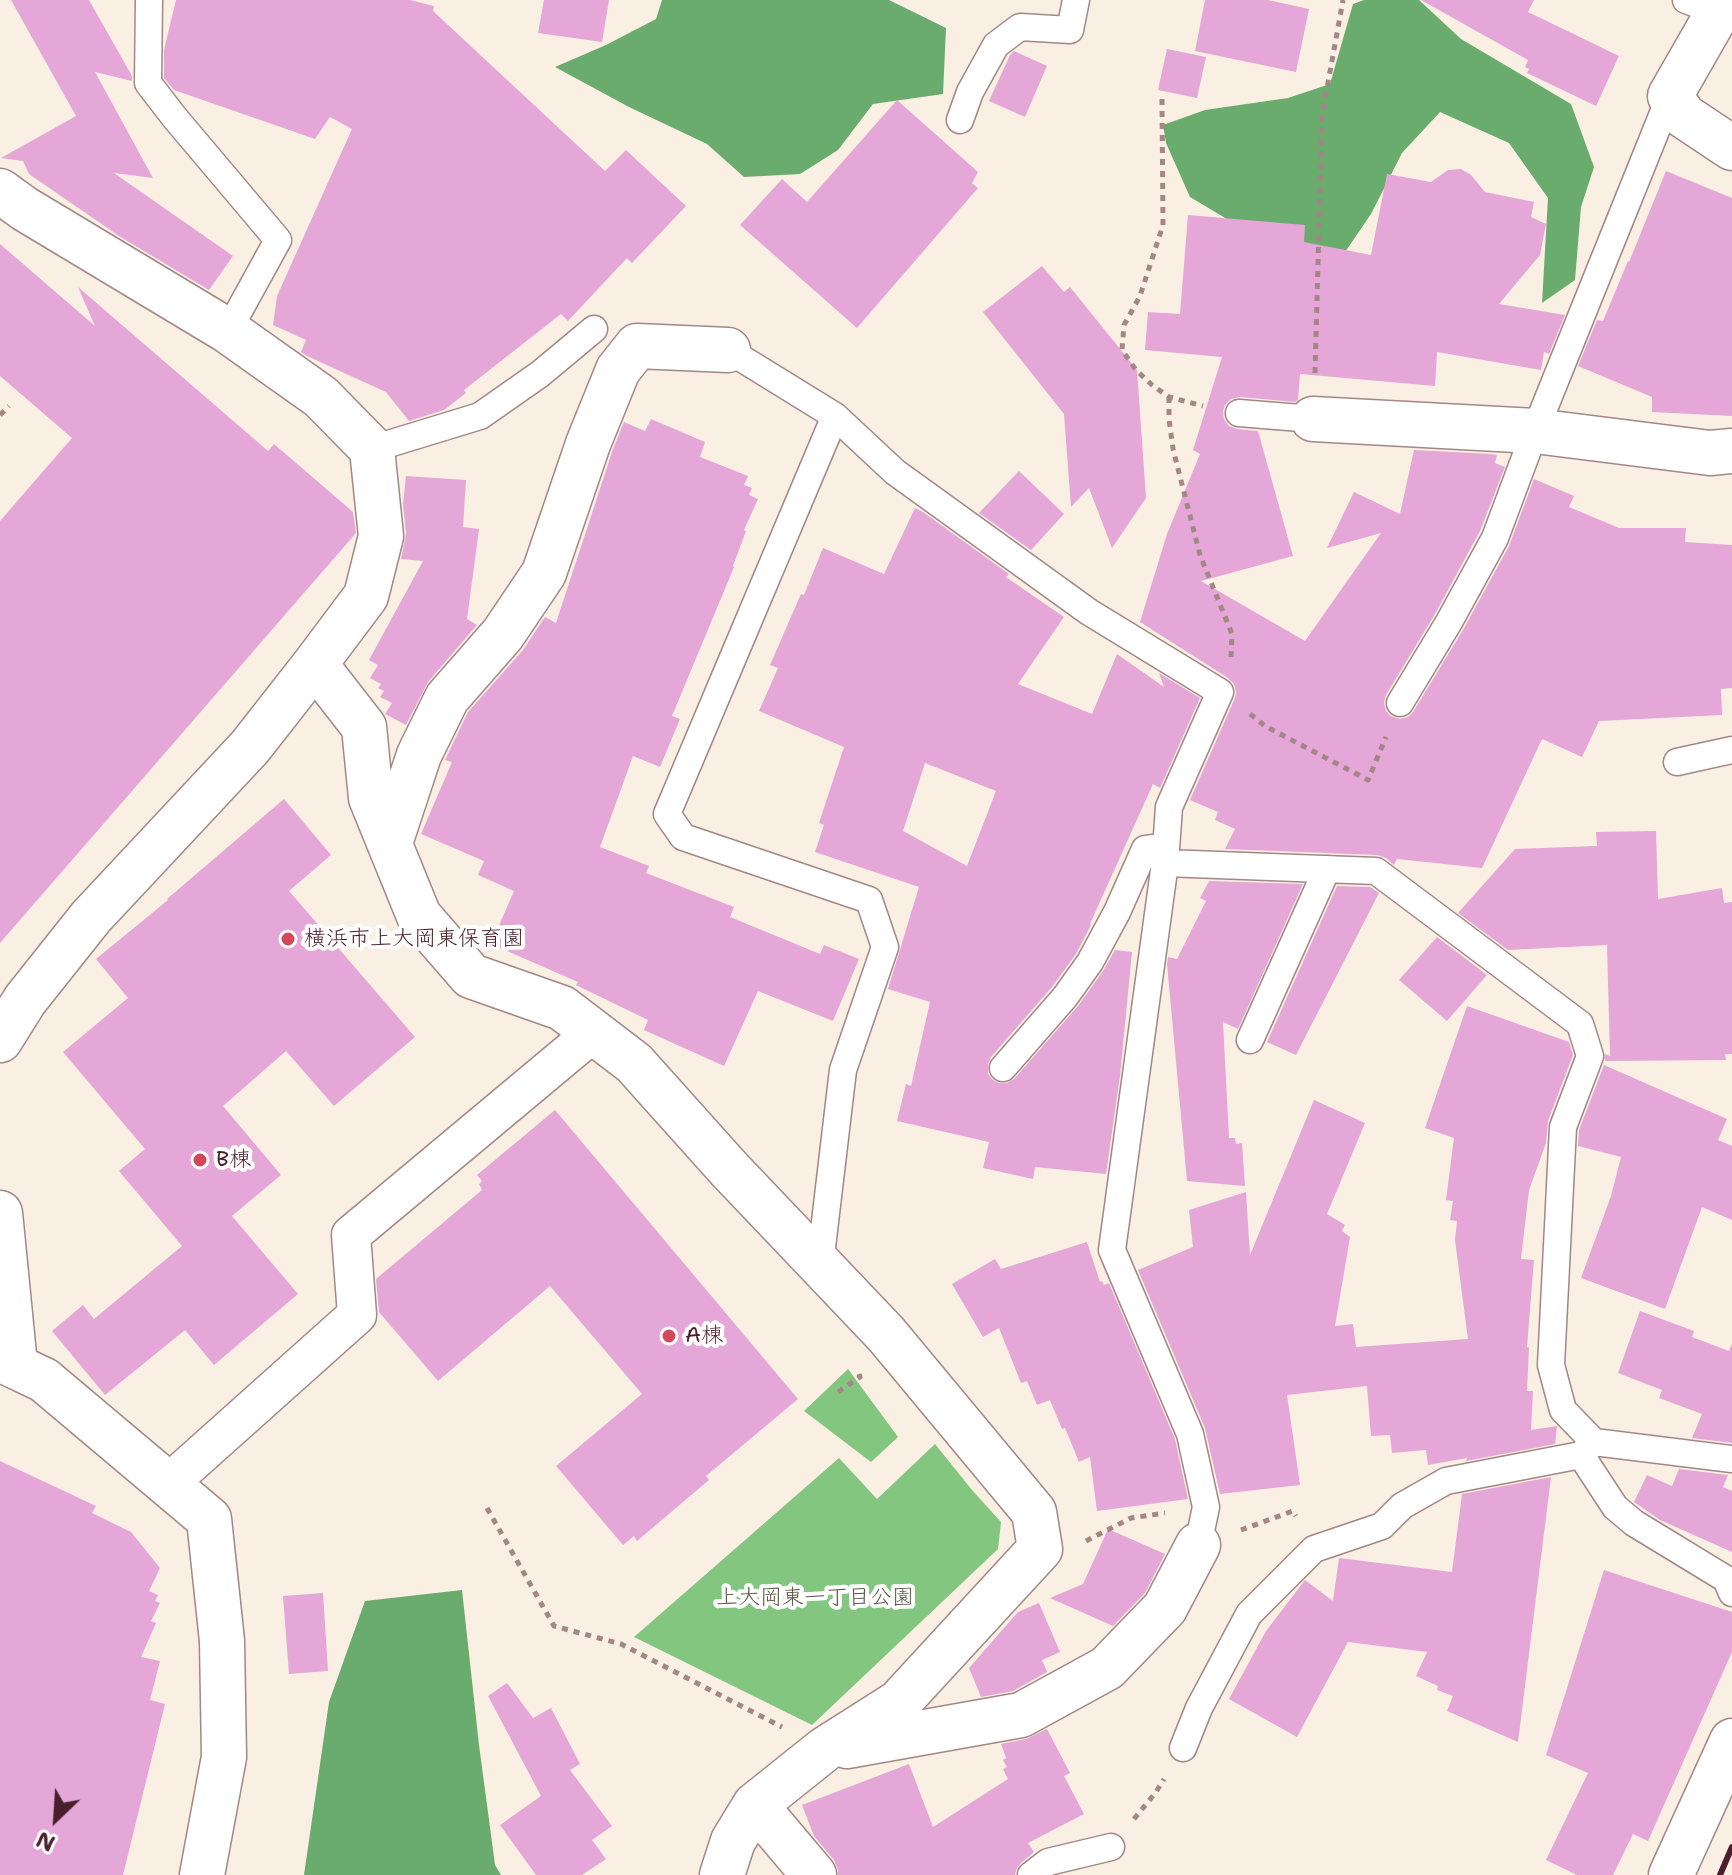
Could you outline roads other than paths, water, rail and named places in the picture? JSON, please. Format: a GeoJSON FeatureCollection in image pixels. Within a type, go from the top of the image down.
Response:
{"type":"FeatureCollection","features":[{"type":"Feature","properties":{"kind":"street"},"geometry":{"type":"LineString","coordinates":[[1710,4],[1670,96],[1684,116],[1732,148]]}},
{"type":"Feature","properties":{"kind":"street"},"geometry":{"type":"LineString","coordinates":[[0,158],[12,200],[228,331],[321,397],[372,449],[381,536],[366,596],[315,664],[250,747],[91,917],[25,1000],[0,1040]]}},
{"type":"Feature","properties":{"kind":"street"},"geometry":{"type":"LineString","coordinates":[[390,843],[419,755],[447,698],[503,634],[544,573],[588,444],[618,370],[637,346],[728,350]]}},
{"type":"Feature","properties":{"kind":"street"},"geometry":{"type":"LineString","coordinates":[[1313,419],[1535,431],[1710,453],[1732,451]]}},
{"type":"Feature","properties":{"kind":"street"},"geometry":{"type":"LineString","coordinates":[[315,664],[364,727],[371,798],[419,916],[471,976],[562,1008],[634,1063],[729,1169],[886,1334],[1034,1512],[1040,1549],[899,1702],[825,1749],[755,1805],[733,1841],[722,1875]]}},
{"type":"Feature","properties":{"kind":"street"},"geometry":{"type":"LineString","coordinates":[[168,1484],[357,1315],[351,1235],[594,1032]]}},
{"type":"Feature","properties":{"kind":"street"},"geometry":{"type":"LineString","coordinates":[[0,1213],[8,1362],[44,1380],[209,1519],[222,1641],[224,1757],[202,1875]]}},
{"type":"Feature","properties":{"kind":"street"},"geometry":{"type":"LineString","coordinates":[[825,1749],[1021,1715],[1107,1668],[1165,1608],[1202,1526]]}},
{"type":"Feature","properties":{"kind":"street"},"geometry":{"type":"LineString","coordinates":[[1671,1875],[1732,1741]]}},
{"type":"Feature","properties":{"kind":"street"},"geometry":{"type":"LineString","coordinates":[[755,1805],[814,1875]]}},
{"type":"Feature","properties":{"kind":"lane"},"geometry":{"type":"LineString","coordinates":[[149,0],[148,83],[278,240],[228,331]]}},
{"type":"Feature","properties":{"kind":"lane"},"geometry":{"type":"LineString","coordinates":[[960,120],[970,92],[996,45],[1020,27],[1070,30],[1076,0]]}},
{"type":"Feature","properties":{"kind":"lane"},"geometry":{"type":"LineString","coordinates":[[1400,703],[1495,538],[1670,96]]}},
{"type":"Feature","properties":{"kind":"lane"},"geometry":{"type":"LineString","coordinates":[[372,449],[480,416],[540,374],[594,329]]}},
{"type":"Feature","properties":{"kind":"lane"},"geometry":{"type":"LineString","coordinates":[[728,350],[835,416],[895,472],[1089,612],[1220,692],[1169,807],[1112,1250],[1190,1434],[1202,1526]]}},
{"type":"Feature","properties":{"kind":"lane"},"geometry":{"type":"LineString","coordinates":[[1239,413],[1313,419]]}},
{"type":"Feature","properties":{"kind":"lane"},"geometry":{"type":"LineString","coordinates":[[820,1264],[843,1070],[885,947],[869,900],[683,837],[667,814],[835,416]]}},
{"type":"Feature","properties":{"kind":"lane"},"geometry":{"type":"LineString","coordinates":[[1677,762],[1732,750]]}},
{"type":"Feature","properties":{"kind":"lane"},"geometry":{"type":"LineString","coordinates":[[1003,1068],[1065,997],[1090,962],[1145,849],[1165,854],[1376,871],[1580,1024],[1590,1056],[1563,1127],[1551,1365],[1563,1410],[1587,1448],[1615,1507],[1634,1523],[1726,1579],[1732,1593]]}},
{"type":"Feature","properties":{"kind":"lane"},"geometry":{"type":"LineString","coordinates":[[1250,1040],[1327,869]]}},
{"type":"Feature","properties":{"kind":"lane"},"geometry":{"type":"LineString","coordinates":[[1183,1748],[1199,1708],[1249,1614],[1314,1549],[1382,1526],[1402,1506],[1446,1481],[1587,1448],[1732,1459]]}},
{"type":"Feature","properties":{"kind":"lane"},"geometry":{"type":"LineString","coordinates":[[1031,1875],[1048,1862],[1111,1847]]}},
{"type":"Feature","properties":{"kind":"railway"},"geometry":{"type":"LineString","coordinates":[[1720,1875],[1732,1847]]}},
{"type":"Feature","properties":{"kind":"place","name":"横浜市上大岡東保育園"},"geometry":{"type":"Point","coordinates":[288,939]}},
{"type":"Feature","properties":{"kind":"place","name":"B棟"},"geometry":{"type":"Point","coordinates":[200,1160]}},
{"type":"Feature","properties":{"kind":"place","name":"A棟"},"geometry":{"type":"Point","coordinates":[669,1336]}},
{"type":"Feature","properties":{"kind":"park label","name":"上大岡東一丁目公園"},"geometry":{"type":"Point","coordinates":[815,1598]}}]}
